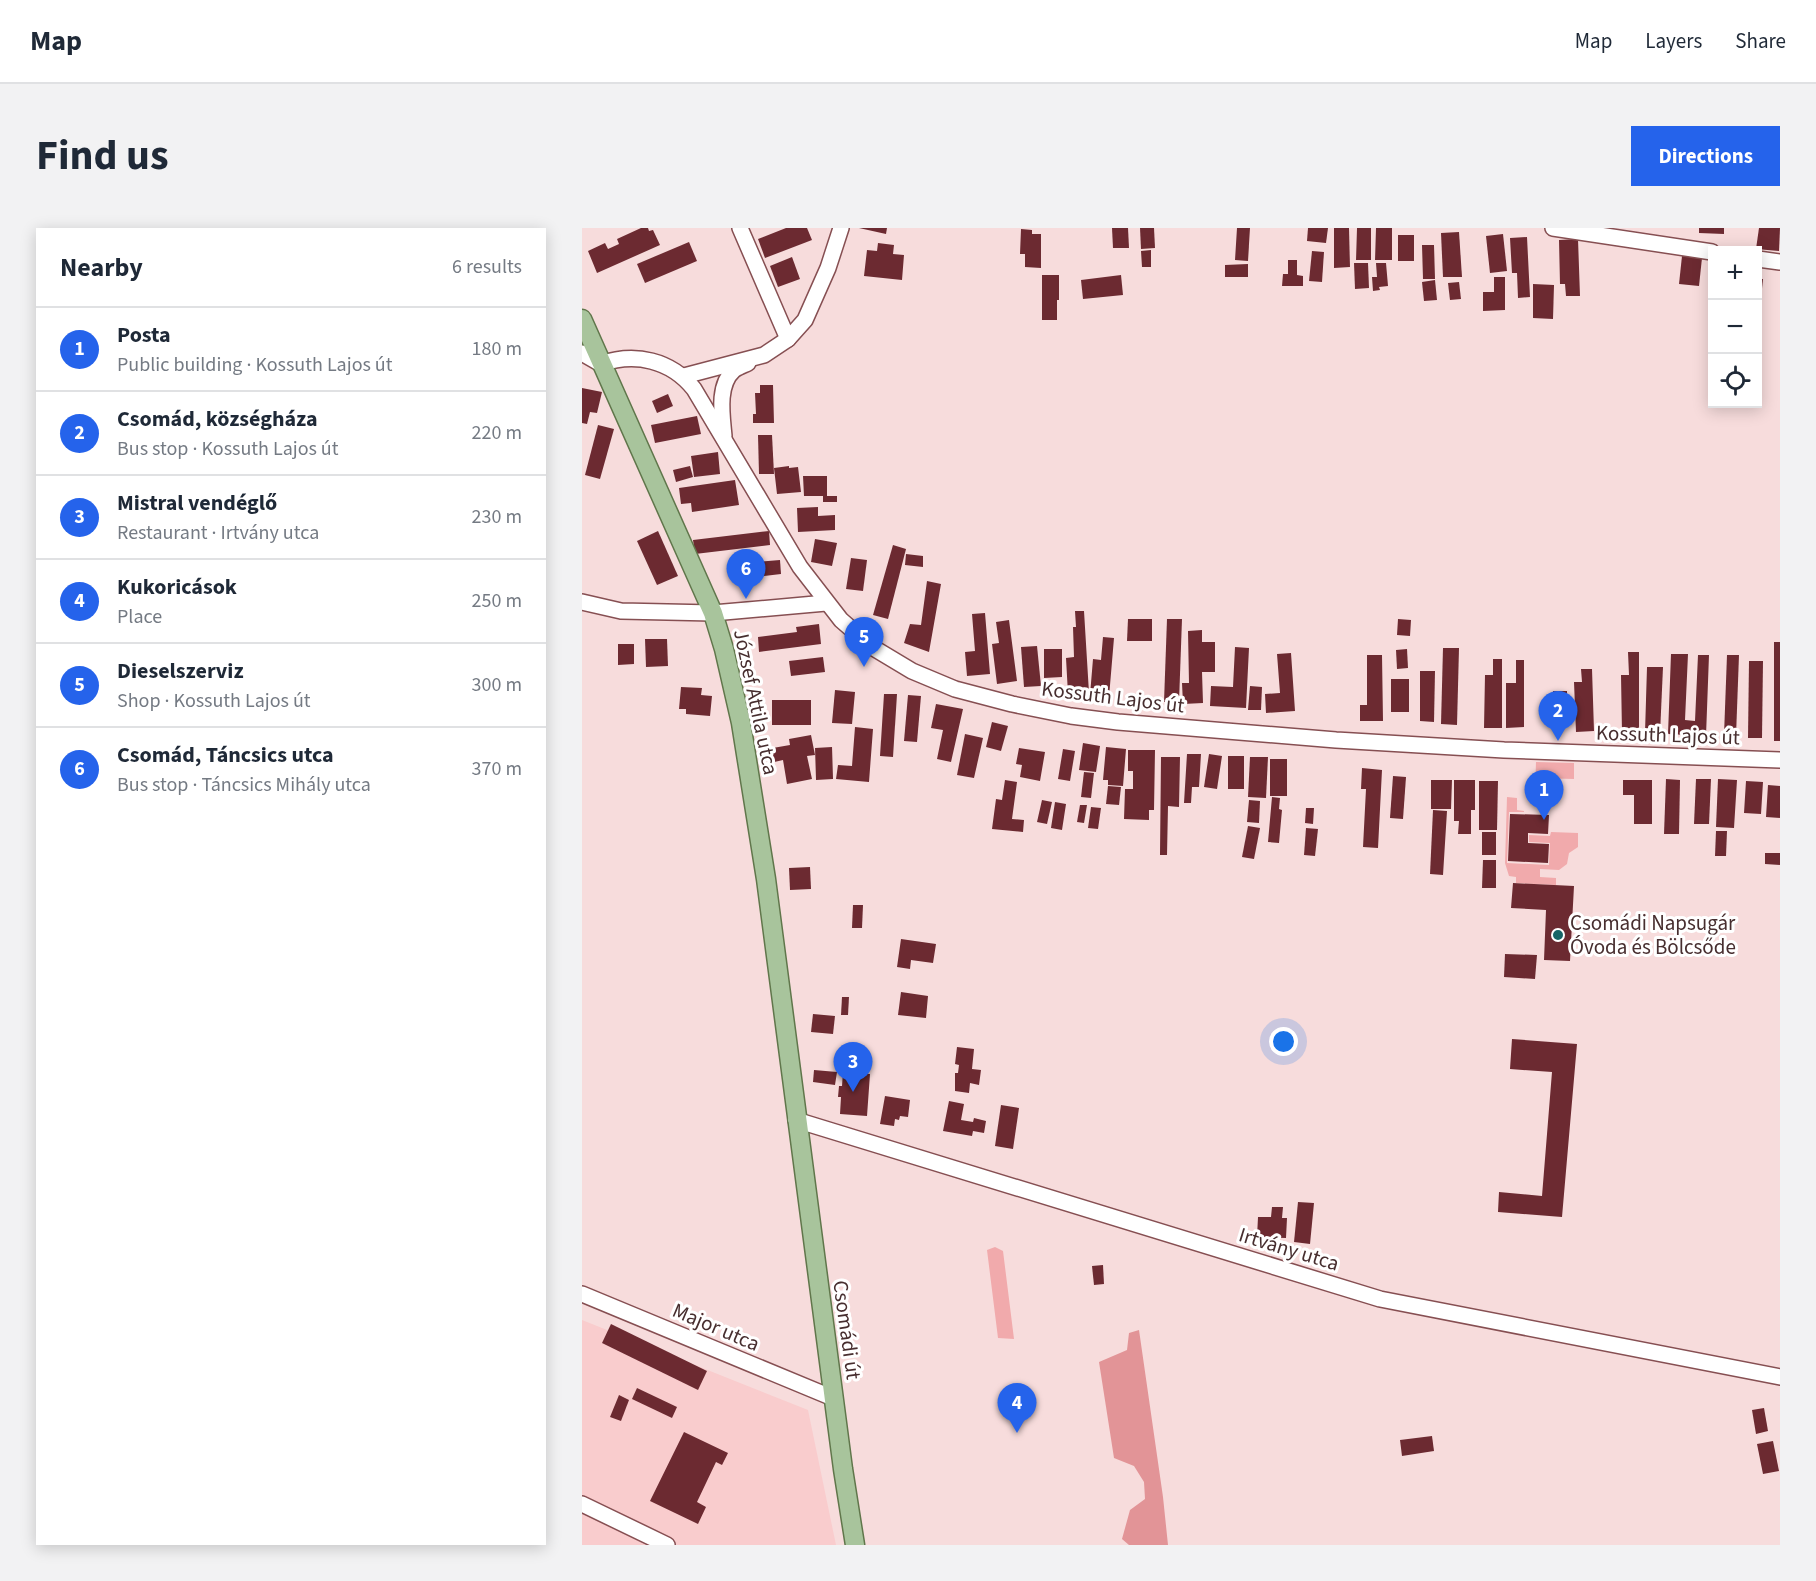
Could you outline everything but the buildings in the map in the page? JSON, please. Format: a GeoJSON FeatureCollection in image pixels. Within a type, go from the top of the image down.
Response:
{"type":"FeatureCollection","features":[{"type":"Feature","properties":{"kind":"main road","name":"József Attila utca"},"geometry":{"type":"LineString","coordinates":[[582,319],[712,613],[724,650],[741,723],[766,879],[796,1120]]}},
{"type":"Feature","properties":{"kind":"main road","name":"Csomádi út"},"geometry":{"type":"LineString","coordinates":[[796,1120],[855,1545]]}},
{"type":"Feature","properties":{"kind":"street"},"geometry":{"type":"LineString","coordinates":[[740,228],[788,339]]}},
{"type":"Feature","properties":{"kind":"street"},"geometry":{"type":"LineString","coordinates":[[724,439],[722,407],[724,385],[734,370],[764,355],[788,339],[805,320],[828,268],[841,228]]}},
{"type":"Feature","properties":{"kind":"street"},"geometry":{"type":"LineString","coordinates":[[1553,228],[1708,251]]}},
{"type":"Feature","properties":{"kind":"street"},"geometry":{"type":"LineString","coordinates":[[1762,260],[1780,262]]}},
{"type":"Feature","properties":{"kind":"street"},"geometry":{"type":"LineString","coordinates":[[582,353],[601,364]]}},
{"type":"Feature","properties":{"kind":"street"},"geometry":{"type":"LineString","coordinates":[[684,376],[764,355]]}},
{"type":"Feature","properties":{"kind":"street","name":"Kossuth Lajos út"},"geometry":{"type":"LineString","coordinates":[[601,364],[612,360],[627,359],[653,361],[684,376],[800,567],[826,603],[841,620],[872,647],[912,671],[955,688],[1012,704],[1071,716],[1118,722],[1481,749],[1780,760]]}},
{"type":"Feature","properties":{"kind":"street"},"geometry":{"type":"LineString","coordinates":[[582,602],[621,611],[712,613],[826,603]]}},
{"type":"Feature","properties":{"kind":"street","name":"Irtvány utca"},"geometry":{"type":"LineString","coordinates":[[796,1120],[1380,1299],[1780,1377]]}},
{"type":"Feature","properties":{"kind":"street","name":"Major utca"},"geometry":{"type":"LineString","coordinates":[[582,1294],[833,1398]]}},
{"type":"Feature","properties":{"kind":"street"},"geometry":{"type":"LineString","coordinates":[[582,1504],[667,1545]]}},
{"type":"Feature","properties":{"kind":"shaded area"},"geometry":{"type":"Polygon","coordinates":[[[1536,762],[1574,763],[1574,779],[1538,778],[1537,792],[1535,792],[1536,762]]]}},
{"type":"Feature","properties":{"kind":"shaded area"},"geometry":{"type":"Polygon","coordinates":[[[1507,797],[1517,798],[1517,810],[1524,812],[1509,812],[1507,863],[1549,865],[1550,843],[1529,842],[1529,835],[1550,836],[1551,832],[1578,833],[1578,847],[1569,853],[1567,864],[1559,870],[1540,869],[1540,877],[1556,878],[1556,885],[1516,883],[1516,877],[1509,876],[1505,863],[1507,797]]]}},
{"type":"Feature","properties":{"kind":"shaded area"},"geometry":{"type":"Polygon","coordinates":[[[995,1247],[1003,1251],[1014,1339],[998,1338],[987,1250],[995,1247]]]}},
{"type":"Feature","properties":{"kind":"shaded area"},"geometry":{"type":"Polygon","coordinates":[[[582,1320],[808,1410],[836,1545],[582,1545],[582,1320]]]}},
{"type":"Feature","properties":{"kind":"shaded area"},"geometry":{"type":"Polygon","coordinates":[[[1139,1330],[1168,1545],[1129,1545],[1122,1539],[1130,1510],[1145,1499],[1144,1482],[1134,1466],[1114,1458],[1099,1362],[1127,1350],[1129,1333],[1139,1330]]]}},
{"type":"Feature","properties":{"kind":"place","name":"Csomád, Táncsics utca"},"geometry":{"type":"Point","coordinates":[746,599]}},
{"type":"Feature","properties":{"kind":"place","name":"Dieselszerviz"},"geometry":{"type":"Point","coordinates":[864,667]}},
{"type":"Feature","properties":{"kind":"place","name":"Csomád, községháza"},"geometry":{"type":"Point","coordinates":[1558,741]}},
{"type":"Feature","properties":{"kind":"place","name":"Posta"},"geometry":{"type":"Point","coordinates":[1544,820]}},
{"type":"Feature","properties":{"kind":"place","name":"Csomádi Napsugár Óvoda és Bölcsőde"},"geometry":{"type":"Point","coordinates":[1558,935]}},
{"type":"Feature","properties":{"kind":"place","name":"Mistral vendéglő"},"geometry":{"type":"Point","coordinates":[853,1092]}},
{"type":"Feature","properties":{"kind":"place","name":"Kukoricások"},"geometry":{"type":"Point","coordinates":[1017,1433]}}]}
